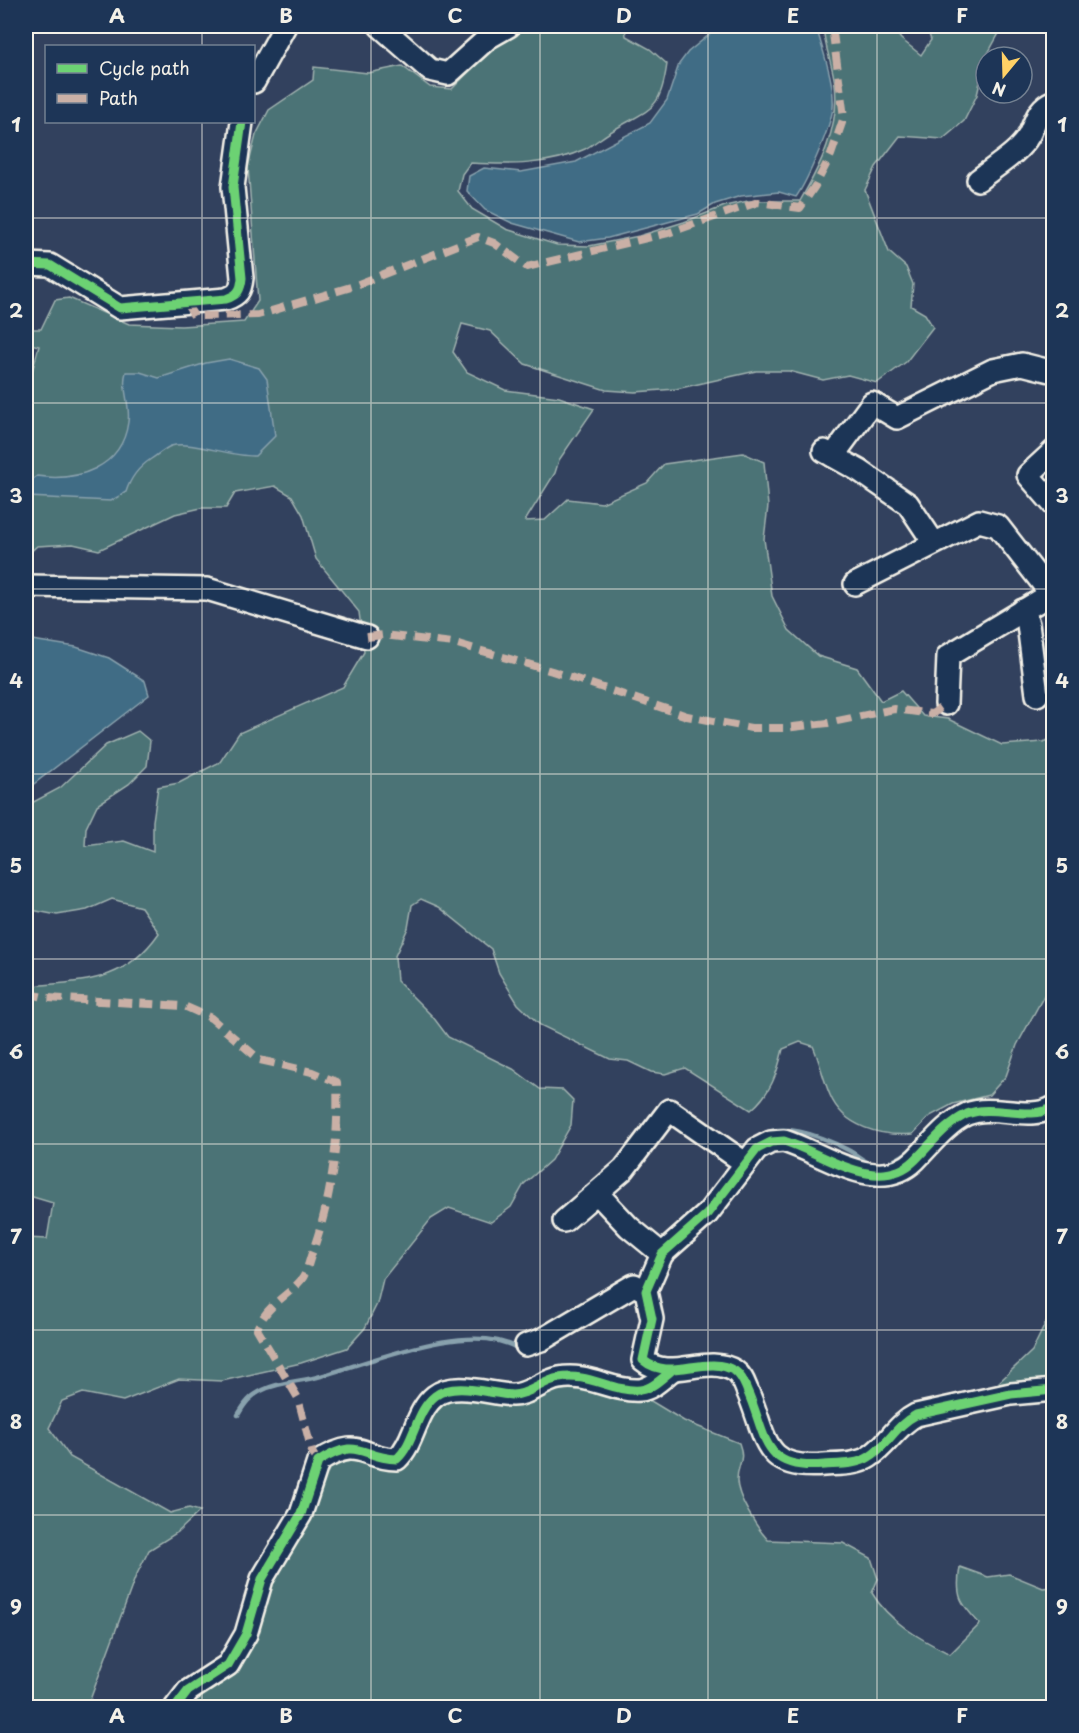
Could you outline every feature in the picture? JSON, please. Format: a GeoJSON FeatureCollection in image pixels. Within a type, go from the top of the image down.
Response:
{"type":"FeatureCollection","features":[{"type":"Feature","properties":{"kind":"street"},"geometry":{"type":"LineString","coordinates":[[255,80],[285,26]]}},
{"type":"Feature","properties":{"kind":"street"},"geometry":{"type":"LineString","coordinates":[[380,26],[430,70],[448,74],[488,38],[509,26]]}},
{"type":"Feature","properties":{"kind":"street"},"geometry":{"type":"LineString","coordinates":[[978,180],[1028,137],[1036,114],[1053,101]]}},
{"type":"Feature","properties":{"kind":"street"},"geometry":{"type":"LineString","coordinates":[[26,264],[50,265],[120,308],[226,299],[236,296],[241,288],[242,278],[233,187],[242,123]]}},
{"type":"Feature","properties":{"kind":"street"},"geometry":{"type":"LineString","coordinates":[[934,543],[908,504],[829,453],[872,403],[897,418],[993,370],[1022,364],[1053,372]]}},
{"type":"Feature","properties":{"kind":"street"},"geometry":{"type":"LineString","coordinates":[[1053,451],[1028,475],[1053,505]]}},
{"type":"Feature","properties":{"kind":"street"},"geometry":{"type":"LineString","coordinates":[[855,584],[979,521],[998,526],[1052,593],[948,656],[946,704]]}},
{"type":"Feature","properties":{"kind":"street"},"geometry":{"type":"LineString","coordinates":[[26,586],[207,589],[367,637]]}},
{"type":"Feature","properties":{"kind":"street"},"geometry":{"type":"LineString","coordinates":[[1023,610],[1028,624],[1037,695]]}},
{"type":"Feature","properties":{"kind":"street"},"geometry":{"type":"LineString","coordinates":[[1053,1107],[1035,1113],[980,1111],[967,1114],[946,1129],[900,1172],[887,1176],[870,1175],[784,1141],[771,1142],[758,1149],[707,1214],[662,1254],[646,1291],[652,1319],[643,1360],[650,1366],[671,1371],[711,1366],[735,1371],[742,1377],[756,1409],[765,1445],[779,1458],[807,1467],[848,1463],[869,1458],[902,1422],[916,1415],[1011,1394],[1053,1390]]}},
{"type":"Feature","properties":{"kind":"street"},"geometry":{"type":"LineString","coordinates":[[564,1221],[624,1169],[669,1110],[745,1163]]}},
{"type":"Feature","properties":{"kind":"street"},"geometry":{"type":"LineString","coordinates":[[597,1193],[629,1227],[662,1254]]}},
{"type":"Feature","properties":{"kind":"street"},"geometry":{"type":"LineString","coordinates":[[526,1345],[541,1340],[634,1285],[646,1291]]}},
{"type":"Feature","properties":{"kind":"street"},"geometry":{"type":"LineString","coordinates":[[175,1707],[188,1691],[228,1665],[246,1634],[262,1579],[301,1514],[318,1462],[344,1449],[366,1450],[385,1458],[398,1458],[406,1450],[428,1404],[436,1395],[452,1390],[521,1394],[545,1382],[575,1377],[641,1390],[655,1384],[671,1371]]}},
{"type":"Feature","properties":{"kind":"green space"},"geometry":{"type":"Polygon","coordinates":[[[520,26],[625,26],[626,36],[650,49],[667,64],[661,92],[651,108],[585,149],[557,159],[543,161],[514,164],[470,163],[462,174],[458,191],[472,209],[506,229],[557,245],[589,246],[639,236],[725,206],[748,201],[800,201],[827,146],[836,101],[823,26],[891,26],[901,39],[921,55],[931,40],[926,26],[1003,26],[993,45],[974,45],[974,101],[964,121],[943,139],[900,136],[876,167],[865,190],[889,252],[906,267],[913,284],[911,306],[925,314],[933,327],[906,362],[877,383],[848,375],[823,380],[789,371],[756,371],[676,389],[635,392],[606,390],[525,364],[490,331],[462,324],[453,352],[467,372],[505,390],[559,397],[594,409],[559,460],[555,473],[525,521],[545,520],[568,499],[602,503],[647,483],[664,464],[743,453],[764,462],[768,506],[764,539],[772,596],[789,630],[818,656],[857,668],[881,701],[901,691],[923,716],[948,719],[1002,745],[1043,742],[1053,738],[1053,979],[1017,1045],[1006,1076],[989,1095],[953,1104],[930,1116],[913,1134],[889,1134],[865,1128],[844,1115],[830,1095],[813,1046],[800,1042],[783,1049],[772,1082],[764,1097],[751,1110],[685,1068],[665,1074],[651,1072],[628,1061],[610,1059],[540,1025],[518,1004],[499,973],[491,949],[439,907],[421,899],[412,905],[408,928],[395,956],[397,981],[433,1017],[448,1037],[513,1069],[540,1089],[563,1090],[573,1100],[571,1125],[551,1160],[524,1184],[511,1207],[491,1222],[449,1208],[431,1219],[383,1279],[377,1304],[365,1328],[347,1348],[301,1363],[222,1381],[179,1379],[123,1401],[83,1393],[62,1401],[49,1428],[70,1457],[170,1513],[189,1508],[200,1511],[178,1532],[149,1550],[135,1578],[87,1708],[26,1707],[26,1238],[47,1239],[53,1203],[26,1195],[26,990],[32,986],[87,980],[118,970],[133,961],[159,933],[141,907],[112,899],[87,910],[57,915],[26,909],[26,806],[60,788],[106,745],[138,731],[150,741],[147,766],[129,784],[97,805],[86,828],[85,846],[124,841],[153,852],[153,821],[158,787],[179,783],[220,762],[239,733],[343,687],[364,652],[359,612],[316,559],[303,515],[292,496],[275,486],[235,493],[226,508],[201,508],[175,514],[99,550],[73,544],[37,546],[26,556],[26,394],[39,346],[26,343],[26,329],[41,329],[55,300],[69,298],[129,324],[181,326],[244,322],[258,301],[248,167],[256,135],[269,110],[313,80],[314,67],[368,73],[402,66],[430,87],[452,89],[495,45],[520,26]]]}},
{"type":"Feature","properties":{"kind":"green space"},"geometry":{"type":"Polygon","coordinates":[[[1053,1308],[1053,1379],[997,1384],[1032,1351],[1053,1308]]]}},
{"type":"Feature","properties":{"kind":"green space"},"geometry":{"type":"Polygon","coordinates":[[[582,1388],[651,1401],[684,1421],[739,1443],[742,1454],[737,1474],[740,1495],[748,1512],[768,1540],[843,1543],[871,1558],[878,1579],[872,1593],[887,1613],[906,1629],[950,1654],[980,1624],[961,1598],[958,1585],[960,1567],[988,1577],[1009,1574],[1043,1588],[1051,1587],[1049,1566],[1053,1563],[1053,1707],[187,1708],[205,1690],[263,1593],[332,1461],[352,1454],[378,1463],[433,1408],[456,1398],[582,1388]]]}},
{"type":"Feature","properties":{"kind":"water"},"geometry":{"type":"Polygon","coordinates":[[[720,26],[816,26],[830,77],[833,107],[818,154],[796,197],[779,192],[741,196],[715,204],[698,214],[608,238],[579,242],[512,223],[485,210],[467,191],[469,176],[484,168],[521,172],[576,162],[650,123],[667,100],[679,64],[688,52],[720,26]]]}},
{"type":"Feature","properties":{"kind":"water"},"geometry":{"type":"Polygon","coordinates":[[[229,359],[259,368],[267,379],[275,436],[255,456],[189,445],[171,446],[143,466],[133,478],[126,492],[111,501],[28,497],[26,484],[37,476],[67,477],[82,474],[107,461],[117,451],[124,438],[128,422],[126,372],[140,372],[159,378],[206,363],[229,359]]]}},
{"type":"Feature","properties":{"kind":"water"},"geometry":{"type":"Polygon","coordinates":[[[26,639],[76,647],[109,658],[145,681],[149,695],[26,790],[26,639]]]}},
{"type":"Feature","properties":{"kind":"waterway"},"geometry":{"type":"LineString","coordinates":[[753,1141],[774,1130],[800,1132],[838,1145],[868,1163],[876,1165],[898,1158],[916,1144]]}},
{"type":"Feature","properties":{"kind":"waterway"},"geometry":{"type":"LineString","coordinates":[[238,1415],[251,1397],[270,1387],[321,1376],[422,1346],[450,1340],[476,1339],[500,1341],[520,1350]]}},
{"type":"Feature","properties":{"kind":"marked path"},"geometry":{"type":"LineString","coordinates":[[186,303],[194,316],[258,315],[351,287],[478,237],[494,243],[527,267],[668,233],[758,202],[800,208],[815,186],[831,155],[844,117],[832,26]]}},
{"type":"Feature","properties":{"kind":"marked path"},"geometry":{"type":"LineString","coordinates":[[367,637],[383,635],[454,643],[552,671],[687,716],[751,728],[785,728],[828,723],[894,709],[932,714],[946,704]]}},
{"type":"Feature","properties":{"kind":"marked path"},"geometry":{"type":"LineString","coordinates":[[26,993],[48,998],[184,1006],[211,1018],[260,1060],[312,1072],[337,1082],[337,1126],[333,1169],[319,1233],[302,1279],[271,1307],[257,1329],[298,1398],[312,1452],[318,1462]]}},
{"type":"Feature","properties":{"kind":"cycle path"},"geometry":{"type":"LineString","coordinates":[[26,264],[50,265],[120,308],[226,299],[233,296],[240,289],[242,278],[233,187],[242,123]]}},
{"type":"Feature","properties":{"kind":"cycle path"},"geometry":{"type":"LineString","coordinates":[[1054,1107],[1033,1113],[988,1110],[967,1114],[946,1128],[915,1160],[900,1170],[885,1174],[851,1169],[784,1141],[771,1142],[757,1149],[707,1214],[662,1254],[646,1291],[652,1319],[643,1360],[665,1369],[712,1365],[724,1366],[735,1371],[744,1382],[769,1446],[777,1456],[788,1462],[803,1465],[847,1464],[864,1460],[916,1415],[1011,1394],[1054,1390]]}},
{"type":"Feature","properties":{"kind":"cycle path"},"geometry":{"type":"LineString","coordinates":[[175,1708],[188,1691],[228,1665],[246,1634],[262,1579],[301,1514],[318,1462],[332,1454],[352,1449],[384,1458],[397,1459],[408,1444],[428,1403],[435,1396],[452,1389],[512,1395],[559,1378],[569,1377],[619,1388],[640,1390],[653,1385],[671,1371]]}}]}
